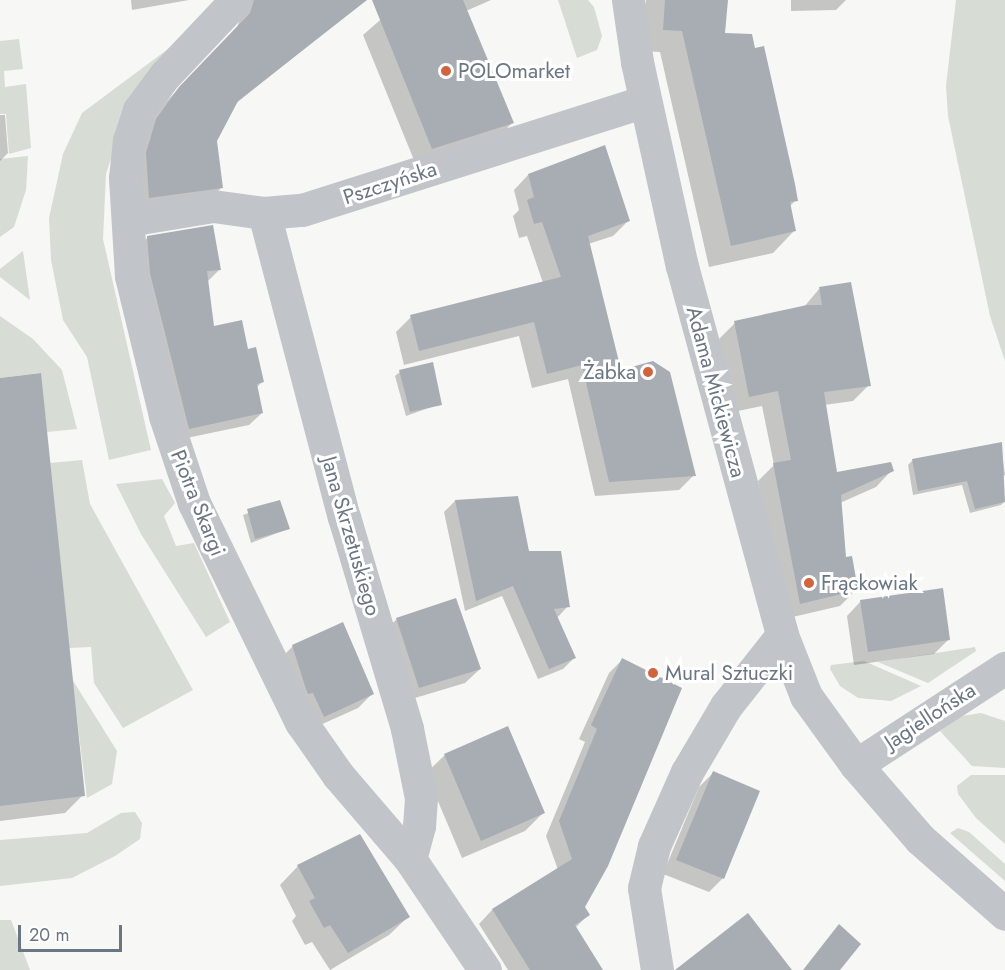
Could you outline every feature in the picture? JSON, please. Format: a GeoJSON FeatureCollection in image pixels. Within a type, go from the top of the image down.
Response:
{"type":"FeatureCollection","features":[{"type":"Feature","properties":{"kind":"street","name":"Piotra Skargi"},"geometry":{"type":"LineString","coordinates":[[236,0],[165,75],[139,110],[129,140],[125,178],[131,276],[165,416],[194,503],[301,722],[338,775],[410,859],[485,970]]}},
{"type":"Feature","properties":{"kind":"street","name":"Adama Mickiewicza"},"geometry":{"type":"LineString","coordinates":[[628,0],[645,101],[682,266],[782,635],[806,696],[856,765],[920,838],[1005,914]]}},
{"type":"Feature","properties":{"kind":"street","name":"Pszczyńska"},"geometry":{"type":"LineString","coordinates":[[128,220],[213,206],[264,213],[322,205],[645,101]]}},
{"type":"Feature","properties":{"kind":"street","name":"Jana Skrzetuskiego"},"geometry":{"type":"LineString","coordinates":[[264,213],[344,516],[407,729],[421,798],[419,826],[410,859]]}},
{"type":"Feature","properties":{"kind":"street"},"geometry":{"type":"LineString","coordinates":[[657,970],[644,888],[654,846],[687,772],[726,706],[782,635]]}},
{"type":"Feature","properties":{"kind":"street","name":"Jagiellońska"},"geometry":{"type":"LineString","coordinates":[[856,765],[1001,678]]}},
{"type":"Feature","properties":{"kind":"shaded area"},"geometry":{"type":"Polygon","coordinates":[[[558,0],[588,0],[594,7],[602,36],[597,50],[577,58],[558,0]]]}},
{"type":"Feature","properties":{"kind":"shaded area"},"geometry":{"type":"Polygon","coordinates":[[[956,0],[1005,0],[1005,361],[990,316],[948,116],[946,86],[956,0]]]}},
{"type":"Feature","properties":{"kind":"shaded area"},"geometry":{"type":"Polygon","coordinates":[[[19,39],[23,69],[4,71],[5,87],[26,84],[31,148],[9,154],[6,114],[0,114],[0,41],[19,39]]]}},
{"type":"Feature","properties":{"kind":"shaded area"},"geometry":{"type":"Polygon","coordinates":[[[172,46],[129,103],[106,174],[103,239],[151,450],[109,460],[87,357],[63,320],[51,260],[49,218],[63,154],[82,113],[172,46]]]}},
{"type":"Feature","properties":{"kind":"shaded area"},"geometry":{"type":"Polygon","coordinates":[[[28,156],[26,190],[14,227],[0,237],[0,159],[28,156]]]}},
{"type":"Feature","properties":{"kind":"shaded area"},"geometry":{"type":"Polygon","coordinates":[[[23,251],[30,300],[0,277],[0,269],[23,251]]]}},
{"type":"Feature","properties":{"kind":"shaded area"},"geometry":{"type":"Polygon","coordinates":[[[0,316],[33,339],[62,370],[77,429],[47,432],[40,373],[0,378],[0,316]]]}},
{"type":"Feature","properties":{"kind":"shaded area"},"geometry":{"type":"Polygon","coordinates":[[[82,460],[90,504],[193,690],[123,728],[94,683],[91,647],[69,648],[50,463],[82,460]]]}},
{"type":"Feature","properties":{"kind":"shaded area"},"geometry":{"type":"Polygon","coordinates":[[[162,479],[175,503],[164,516],[176,546],[194,543],[230,622],[206,637],[141,534],[116,484],[162,479]]]}},
{"type":"Feature","properties":{"kind":"shaded area"},"geometry":{"type":"Polygon","coordinates":[[[975,647],[976,651],[928,683],[878,662],[975,647]]]}},
{"type":"Feature","properties":{"kind":"shaded area"},"geometry":{"type":"Polygon","coordinates":[[[864,661],[921,686],[891,701],[858,698],[840,686],[830,669],[831,665],[864,661]]]}},
{"type":"Feature","properties":{"kind":"shaded area"},"geometry":{"type":"Polygon","coordinates":[[[72,679],[117,751],[112,784],[87,798],[72,679]]]}},
{"type":"Feature","properties":{"kind":"shaded area"},"geometry":{"type":"Polygon","coordinates":[[[981,713],[1005,721],[1005,768],[972,766],[940,731],[962,716],[981,713]]]}},
{"type":"Feature","properties":{"kind":"shaded area"},"geometry":{"type":"Polygon","coordinates":[[[971,775],[1005,775],[1005,844],[976,818],[958,794],[957,786],[971,775]]]}},
{"type":"Feature","properties":{"kind":"shaded area"},"geometry":{"type":"Polygon","coordinates":[[[135,812],[142,823],[140,839],[115,856],[72,878],[0,886],[0,840],[87,833],[121,813],[135,812]]]}},
{"type":"Feature","properties":{"kind":"shaded area"},"geometry":{"type":"Polygon","coordinates":[[[958,828],[969,832],[1005,864],[1005,881],[950,833],[958,828]]]}},
{"type":"Feature","properties":{"kind":"shaded area"},"geometry":{"type":"Polygon","coordinates":[[[0,920],[11,920],[30,970],[0,970],[0,920]]]}},
{"type":"Feature","properties":{"kind":"building"},"geometry":{"type":"Polygon","coordinates":[[[254,0],[367,0],[238,101],[217,141],[223,188],[149,198],[146,153],[156,119],[179,87],[250,13],[254,0]]]}},
{"type":"Feature","properties":{"kind":"building","name":"POLOmarket"},"geometry":{"type":"Polygon","coordinates":[[[372,0],[463,0],[514,123],[432,149],[372,0]]]}},
{"type":"Feature","properties":{"kind":"building"},"geometry":{"type":"Polygon","coordinates":[[[665,0],[728,0],[725,33],[752,34],[755,48],[764,46],[798,201],[790,202],[796,231],[731,246],[682,31],[663,30],[665,0]]]}},
{"type":"Feature","properties":{"kind":"building"},"geometry":{"type":"Polygon","coordinates":[[[605,145],[630,221],[588,236],[621,370],[653,361],[670,372],[696,476],[609,482],[582,365],[547,374],[534,322],[419,351],[410,315],[561,277],[542,222],[534,224],[527,200],[534,197],[528,174],[605,145]]]}},
{"type":"Feature","properties":{"kind":"building"},"geometry":{"type":"Polygon","coordinates":[[[213,225],[221,270],[207,271],[214,326],[242,320],[248,349],[256,347],[264,382],[257,384],[263,413],[189,429],[150,273],[147,236],[213,225]]]}},
{"type":"Feature","properties":{"kind":"building"},"geometry":{"type":"Polygon","coordinates":[[[851,282],[871,386],[824,392],[837,472],[891,462],[894,471],[841,495],[846,557],[852,556],[858,590],[800,604],[773,463],[791,460],[778,391],[749,397],[734,321],[807,305],[822,305],[819,287],[851,282]]]}},
{"type":"Feature","properties":{"kind":"building"},"geometry":{"type":"Polygon","coordinates":[[[433,362],[442,405],[410,412],[399,370],[433,362]]]}},
{"type":"Feature","properties":{"kind":"building"},"geometry":{"type":"Polygon","coordinates":[[[41,373],[85,796],[0,806],[0,378],[41,373]]]}},
{"type":"Feature","properties":{"kind":"building"},"geometry":{"type":"Polygon","coordinates":[[[1002,442],[1005,502],[975,509],[967,481],[918,491],[912,459],[1002,442]]]}},
{"type":"Feature","properties":{"kind":"building"},"geometry":{"type":"Polygon","coordinates":[[[518,496],[529,551],[561,551],[570,607],[554,609],[576,658],[549,669],[513,586],[476,601],[455,500],[518,496]]]}},
{"type":"Feature","properties":{"kind":"building"},"geometry":{"type":"Polygon","coordinates":[[[280,500],[290,529],[255,539],[247,509],[280,500]]]}},
{"type":"Feature","properties":{"kind":"building"},"geometry":{"type":"Polygon","coordinates":[[[943,588],[950,640],[868,652],[860,600],[943,588]]]}},
{"type":"Feature","properties":{"kind":"building"},"geometry":{"type":"Polygon","coordinates":[[[456,598],[481,669],[419,688],[396,618],[456,598]]]}},
{"type":"Feature","properties":{"kind":"building"},"geometry":{"type":"Polygon","coordinates":[[[343,622],[374,694],[324,717],[313,693],[308,694],[292,645],[343,622]]]}},
{"type":"Feature","properties":{"kind":"building"},"geometry":{"type":"Polygon","coordinates":[[[622,658],[682,688],[608,866],[585,907],[590,915],[575,925],[603,970],[530,970],[492,909],[572,859],[559,821],[597,729],[591,725],[622,658]]]}},
{"type":"Feature","properties":{"kind":"building"},"geometry":{"type":"Polygon","coordinates":[[[508,726],[545,813],[481,841],[444,754],[508,726]]]}},
{"type":"Feature","properties":{"kind":"building"},"geometry":{"type":"Polygon","coordinates":[[[713,771],[760,791],[724,879],[676,860],[713,771]]]}},
{"type":"Feature","properties":{"kind":"building"},"geometry":{"type":"Polygon","coordinates":[[[360,834],[410,917],[348,953],[330,925],[324,928],[309,901],[315,898],[297,865],[360,834]]]}},
{"type":"Feature","properties":{"kind":"building"},"geometry":{"type":"Polygon","coordinates":[[[748,913],[792,970],[675,970],[748,913]]]}},
{"type":"Feature","properties":{"kind":"building"},"geometry":{"type":"Polygon","coordinates":[[[839,924],[861,944],[840,970],[803,970],[839,924]]]}},
{"type":"Feature","properties":{"kind":"place","name":"POLOmarket"},"geometry":{"type":"Point","coordinates":[446,71]}},
{"type":"Feature","properties":{"kind":"place","name":"Żabka"},"geometry":{"type":"Point","coordinates":[648,372]}},
{"type":"Feature","properties":{"kind":"place","name":"Frąckowiak"},"geometry":{"type":"Point","coordinates":[809,583]}},
{"type":"Feature","properties":{"kind":"place","name":"Mural Sztuczki"},"geometry":{"type":"Point","coordinates":[653,673]}}]}
